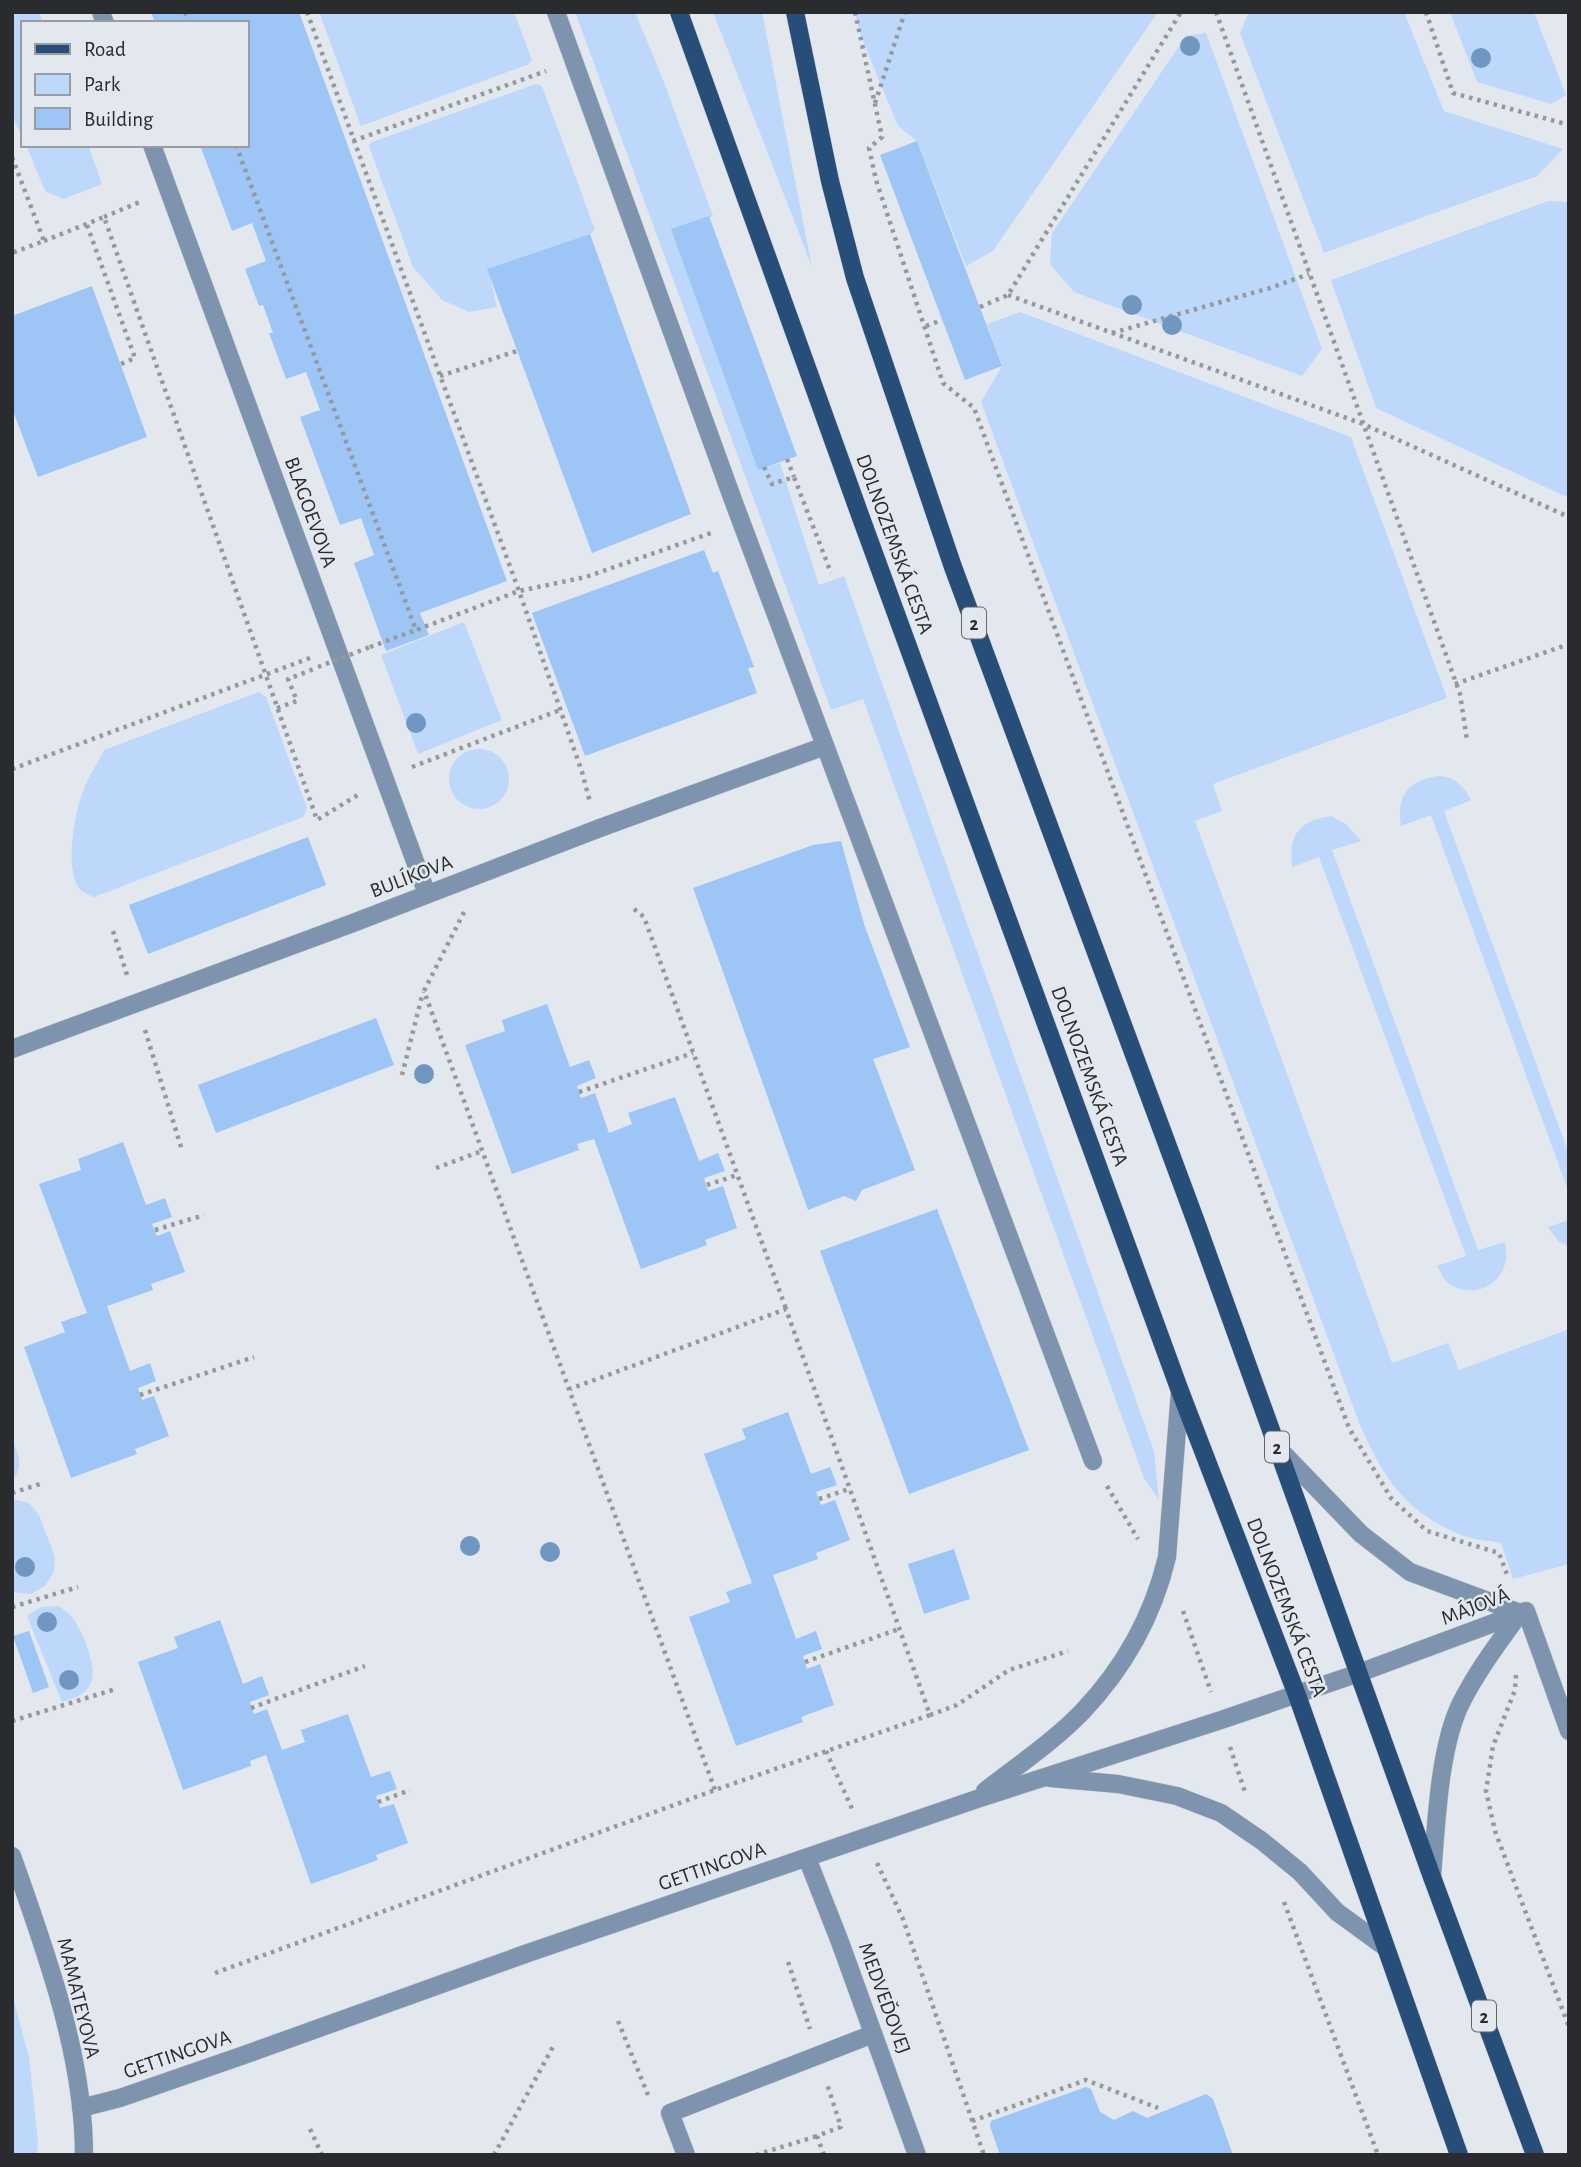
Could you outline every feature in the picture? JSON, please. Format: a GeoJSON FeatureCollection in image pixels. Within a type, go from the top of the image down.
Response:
{"type":"FeatureCollection","features":[{"type":"Feature","properties":{"kind":"main road","name":"DOLNOZEMSKÁ CESTA"},"geometry":{"type":"LineString","coordinates":[[680,12],[855,502],[1180,1391],[1297,1695],[1459,2155]]}},
{"type":"Feature","properties":{"kind":"main road","name":"DOLNOZEMSKÁ CESTA"},"geometry":{"type":"LineString","coordinates":[[794,12],[830,181],[855,278],[953,567],[1535,2155]]}},
{"type":"Feature","properties":{"kind":"street"},"geometry":{"type":"LineString","coordinates":[[556,12],[825,746],[1093,1461]]}},
{"type":"Feature","properties":{"kind":"street","name":"BLAGOEVOVA"},"geometry":{"type":"LineString","coordinates":[[153,147],[427,894]]}},
{"type":"Feature","properties":{"kind":"street","name":"BULÍKOVA"},"geometry":{"type":"LineString","coordinates":[[12,1049],[825,746]]}},
{"type":"Feature","properties":{"kind":"street"},"geometry":{"type":"LineString","coordinates":[[974,1800],[1048,1742],[1088,1704],[1111,1677],[1137,1638],[1162,1580],[1167,1557],[1180,1391]]}},
{"type":"Feature","properties":{"kind":"street"},"geometry":{"type":"LineString","coordinates":[[1278,1448],[1361,1534],[1410,1572],[1520,1613],[1485,1661],[1460,1705],[1447,1749],[1432,1877]]}},
{"type":"Feature","properties":{"kind":"street","name":"MÁJOVÁ"},"geometry":{"type":"LineString","coordinates":[[1359,1673],[1526,1611],[1569,1731]]}},
{"type":"Feature","properties":{"kind":"street","name":"GETTINGOVA"},"geometry":{"type":"LineString","coordinates":[[82,2108],[170,2081],[528,1953],[974,1800],[1359,1673]]}},
{"type":"Feature","properties":{"kind":"street"},"geometry":{"type":"LineString","coordinates":[[1043,1777],[1118,1784],[1177,1796],[1221,1813],[1262,1840],[1300,1872],[1337,1912],[1385,1947]]}},
{"type":"Feature","properties":{"kind":"street","name":"MAMATEYOVA"},"geometry":{"type":"LineString","coordinates":[[12,1856],[56,1986],[82,2108],[84,2155]]}},
{"type":"Feature","properties":{"kind":"street","name":"MEDVEĎOVEJ"},"geometry":{"type":"LineString","coordinates":[[807,1858],[917,2155]]}},
{"type":"Feature","properties":{"kind":"street"},"geometry":{"type":"LineString","coordinates":[[686,2155],[670,2113],[873,2034]]}},
{"type":"Feature","properties":{"kind":"path"},"geometry":{"type":"LineString","coordinates":[[307,12],[519,591],[582,772],[592,810]]}},
{"type":"Feature","properties":{"kind":"path"},"geometry":{"type":"LineString","coordinates":[[855,12],[882,137],[869,148],[876,180],[943,383],[974,408],[1349,1428],[1391,1498],[1427,1531],[1499,1553],[1520,1613]]}},
{"type":"Feature","properties":{"kind":"path"},"geometry":{"type":"LineString","coordinates":[[875,103],[905,12]]}},
{"type":"Feature","properties":{"kind":"path"},"geometry":{"type":"LineString","coordinates":[[980,307],[1008,295],[1181,12]]}},
{"type":"Feature","properties":{"kind":"path"},"geometry":{"type":"LineString","coordinates":[[1216,12],[1460,694],[1466,740]]}},
{"type":"Feature","properties":{"kind":"path"},"geometry":{"type":"LineString","coordinates":[[1426,12],[1453,93],[1569,125]]}},
{"type":"Feature","properties":{"kind":"path"},"geometry":{"type":"LineString","coordinates":[[353,141],[574,62]]}},
{"type":"Feature","properties":{"kind":"path"},"geometry":{"type":"LineString","coordinates":[[323,77],[329,74]]}},
{"type":"Feature","properties":{"kind":"path"},"geometry":{"type":"LineString","coordinates":[[237,147],[416,630]]}},
{"type":"Feature","properties":{"kind":"path"},"geometry":{"type":"LineString","coordinates":[[12,157],[44,241]]}},
{"type":"Feature","properties":{"kind":"path"},"geometry":{"type":"LineString","coordinates":[[12,253],[144,200]]}},
{"type":"Feature","properties":{"kind":"path"},"geometry":{"type":"LineString","coordinates":[[104,217],[317,820],[385,777],[560,710]]}},
{"type":"Feature","properties":{"kind":"path"},"geometry":{"type":"LineString","coordinates":[[86,225],[135,358],[121,364]]}},
{"type":"Feature","properties":{"kind":"path"},"geometry":{"type":"LineString","coordinates":[[1111,333],[1270,288],[1309,274]]}},
{"type":"Feature","properties":{"kind":"path"},"geometry":{"type":"LineString","coordinates":[[1008,295],[1363,424],[1569,517]]}},
{"type":"Feature","properties":{"kind":"path"},"geometry":{"type":"LineString","coordinates":[[926,326],[942,320]]}},
{"type":"Feature","properties":{"kind":"path"},"geometry":{"type":"LineString","coordinates":[[440,376],[517,351]]}},
{"type":"Feature","properties":{"kind":"path"},"geometry":{"type":"LineString","coordinates":[[788,459],[831,573]]}},
{"type":"Feature","properties":{"kind":"path"},"geometry":{"type":"LineString","coordinates":[[764,467],[772,484],[794,477]]}},
{"type":"Feature","properties":{"kind":"path"},"geometry":{"type":"LineString","coordinates":[[277,708],[297,701],[288,679],[519,591],[586,577],[717,531],[714,524]]}},
{"type":"Feature","properties":{"kind":"path"},"geometry":{"type":"LineString","coordinates":[[1455,684],[1569,643]]}},
{"type":"Feature","properties":{"kind":"path"},"geometry":{"type":"LineString","coordinates":[[12,769],[337,647]]}},
{"type":"Feature","properties":{"kind":"path"},"geometry":{"type":"LineString","coordinates":[[402,1074],[424,991],[483,874]]}},
{"type":"Feature","properties":{"kind":"path"},"geometry":{"type":"LineString","coordinates":[[634,909],[644,917],[930,1715]]}},
{"type":"Feature","properties":{"kind":"path"},"geometry":{"type":"LineString","coordinates":[[113,932],[182,1150]]}},
{"type":"Feature","properties":{"kind":"path"},"geometry":{"type":"LineString","coordinates":[[424,991],[715,1790]]}},
{"type":"Feature","properties":{"kind":"path"},"geometry":{"type":"LineString","coordinates":[[579,1092],[693,1053]]}},
{"type":"Feature","properties":{"kind":"path"},"geometry":{"type":"LineString","coordinates":[[436,1168],[482,1151]]}},
{"type":"Feature","properties":{"kind":"path"},"geometry":{"type":"LineString","coordinates":[[707,1185],[737,1175]]}},
{"type":"Feature","properties":{"kind":"path"},"geometry":{"type":"LineString","coordinates":[[155,1230],[204,1215]]}},
{"type":"Feature","properties":{"kind":"path"},"geometry":{"type":"LineString","coordinates":[[570,1389],[786,1309]]}},
{"type":"Feature","properties":{"kind":"path"},"geometry":{"type":"LineString","coordinates":[[139,1395],[254,1357]]}},
{"type":"Feature","properties":{"kind":"path"},"geometry":{"type":"LineString","coordinates":[[1093,1461],[1162,1580],[1178,1597],[1262,1840]]}},
{"type":"Feature","properties":{"kind":"path"},"geometry":{"type":"LineString","coordinates":[[12,1493],[40,1484]]}},
{"type":"Feature","properties":{"kind":"path"},"geometry":{"type":"LineString","coordinates":[[819,1499],[849,1489]]}},
{"type":"Feature","properties":{"kind":"path"},"geometry":{"type":"LineString","coordinates":[[12,1606],[78,1587]]}},
{"type":"Feature","properties":{"kind":"path"},"geometry":{"type":"LineString","coordinates":[[804,1662],[900,1629]]}},
{"type":"Feature","properties":{"kind":"path"},"geometry":{"type":"LineString","coordinates":[[215,1973],[715,1790],[957,1705],[1009,1670],[1068,1651]]}},
{"type":"Feature","properties":{"kind":"path"},"geometry":{"type":"LineString","coordinates":[[1516,1664],[1515,1690],[1493,1745],[1486,1791],[1495,1831],[1569,2027]]}},
{"type":"Feature","properties":{"kind":"path"},"geometry":{"type":"LineString","coordinates":[[251,1708],[365,1666]]}},
{"type":"Feature","properties":{"kind":"path"},"geometry":{"type":"LineString","coordinates":[[12,1721],[116,1689]]}},
{"type":"Feature","properties":{"kind":"path"},"geometry":{"type":"LineString","coordinates":[[826,1751],[903,1919],[984,2155]]}},
{"type":"Feature","properties":{"kind":"path"},"geometry":{"type":"LineString","coordinates":[[378,1802],[410,1790]]}},
{"type":"Feature","properties":{"kind":"path"},"geometry":{"type":"LineString","coordinates":[[1284,1900],[1378,2155]]}},
{"type":"Feature","properties":{"kind":"path"},"geometry":{"type":"LineString","coordinates":[[618,2021],[650,2099]]}},
{"type":"Feature","properties":{"kind":"path"},"geometry":{"type":"LineString","coordinates":[[494,2155],[555,2043]]}},
{"type":"Feature","properties":{"kind":"path"},"geometry":{"type":"LineString","coordinates":[[972,2121],[1086,2080],[1158,2108]]}},
{"type":"Feature","properties":{"kind":"path"},"geometry":{"type":"LineString","coordinates":[[310,2129],[322,2155]]}},
{"type":"Feature","properties":{"kind":"path"},"geometry":{"type":"LineString","coordinates":[[756,2155],[817,2136]]}},
{"type":"Feature","properties":{"kind":"green space"},"geometry":{"type":"Polygon","coordinates":[[[12,12],[39,12],[42,21],[21,21],[21,134],[12,114],[12,12]]]}},
{"type":"Feature","properties":{"kind":"green space"},"geometry":{"type":"Polygon","coordinates":[[[319,12],[514,12],[532,60],[529,64],[361,126],[319,12]]]}},
{"type":"Feature","properties":{"kind":"green space"},"geometry":{"type":"Polygon","coordinates":[[[575,12],[635,12],[662,77],[713,216],[672,229],[758,470],[780,463],[819,585],[844,576],[1154,1451],[1159,1500],[1144,1478],[863,699],[831,710],[575,12]]]}},
{"type":"Feature","properties":{"kind":"green space"},"geometry":{"type":"Polygon","coordinates":[[[713,12],[762,12],[812,267],[713,12]]]}},
{"type":"Feature","properties":{"kind":"green space"},"geometry":{"type":"Polygon","coordinates":[[[855,12],[1158,12],[993,251],[966,266],[917,141],[898,126],[860,34],[855,12]]]}},
{"type":"Feature","properties":{"kind":"green space"},"geometry":{"type":"Polygon","coordinates":[[[1249,12],[1404,12],[1444,111],[1563,149],[1537,176],[1324,253],[1240,33],[1249,12]]]}},
{"type":"Feature","properties":{"kind":"green space"},"geometry":{"type":"Polygon","coordinates":[[[1450,12],[1534,12],[1566,95],[1551,104],[1477,82],[1450,12]]]}},
{"type":"Feature","properties":{"kind":"green space"},"geometry":{"type":"Polygon","coordinates":[[[1206,33],[1322,349],[1302,376],[1074,292],[1050,264],[1052,233],[1186,36],[1206,33]]]}},
{"type":"Feature","properties":{"kind":"green space"},"geometry":{"type":"Polygon","coordinates":[[[536,84],[542,86],[595,230],[488,269],[497,307],[469,312],[442,300],[413,267],[369,146],[372,142],[536,84]]]}},
{"type":"Feature","properties":{"kind":"green space"},"geometry":{"type":"Polygon","coordinates":[[[27,147],[89,147],[102,184],[63,199],[45,191],[27,147]]]}},
{"type":"Feature","properties":{"kind":"green space"},"geometry":{"type":"Polygon","coordinates":[[[1548,201],[1569,202],[1569,498],[1376,408],[1331,280],[1548,201]]]}},
{"type":"Feature","properties":{"kind":"green space"},"geometry":{"type":"Polygon","coordinates":[[[1020,312],[1351,437],[1447,698],[1213,784],[1222,811],[1195,821],[1392,1363],[1448,1343],[1459,1370],[1569,1329],[1569,1564],[1513,1579],[1501,1543],[1459,1534],[1424,1515],[1410,1503],[1377,1461],[1360,1425],[981,402],[1002,366],[987,324],[1020,312]]]}},
{"type":"Feature","properties":{"kind":"green space"},"geometry":{"type":"Polygon","coordinates":[[[464,622],[502,720],[418,754],[381,655],[464,622]]]}},
{"type":"Feature","properties":{"kind":"green space"},"geometry":{"type":"Polygon","coordinates":[[[259,692],[266,697],[307,808],[303,817],[94,897],[80,889],[72,865],[74,827],[84,788],[104,750],[259,692]]]}},
{"type":"Feature","properties":{"kind":"green space"},"geometry":{"type":"Polygon","coordinates":[[[473,749],[485,749],[504,762],[509,779],[507,791],[496,804],[485,809],[473,809],[454,796],[449,785],[449,773],[462,754],[473,749]]]}},
{"type":"Feature","properties":{"kind":"green space"},"geometry":{"type":"Polygon","coordinates":[[[1438,776],[1458,783],[1471,800],[1444,811],[1569,1154],[1569,1193],[1431,815],[1401,826],[1400,806],[1406,791],[1419,782],[1438,776]]]}},
{"type":"Feature","properties":{"kind":"green space"},"geometry":{"type":"Polygon","coordinates":[[[1331,816],[1346,824],[1361,841],[1332,850],[1478,1250],[1505,1242],[1506,1259],[1501,1273],[1489,1286],[1480,1289],[1463,1290],[1454,1287],[1445,1280],[1437,1266],[1466,1256],[1319,857],[1292,867],[1292,846],[1298,831],[1311,822],[1331,816]]]}},
{"type":"Feature","properties":{"kind":"green space"},"geometry":{"type":"Polygon","coordinates":[[[1569,1220],[1569,1247],[1558,1241],[1548,1227],[1569,1220]]]}},
{"type":"Feature","properties":{"kind":"green space"},"geometry":{"type":"Polygon","coordinates":[[[12,1439],[19,1465],[12,1480],[12,1439]]]}},
{"type":"Feature","properties":{"kind":"green space"},"geometry":{"type":"Polygon","coordinates":[[[12,1499],[29,1503],[39,1515],[55,1557],[54,1572],[45,1586],[31,1594],[12,1592],[12,1499]]]}},
{"type":"Feature","properties":{"kind":"green space"},"geometry":{"type":"Polygon","coordinates":[[[58,1606],[72,1617],[78,1627],[90,1655],[93,1674],[88,1688],[74,1698],[62,1702],[27,1616],[41,1607],[58,1606]]]}},
{"type":"Feature","properties":{"kind":"green space"},"geometry":{"type":"Polygon","coordinates":[[[12,1993],[29,2058],[38,2141],[37,2155],[12,2155],[12,1993]]]}},
{"type":"Feature","properties":{"kind":"building"},"geometry":{"type":"Polygon","coordinates":[[[151,12],[299,12],[507,581],[420,613],[429,635],[386,651],[354,563],[374,555],[361,518],[340,525],[300,417],[320,410],[306,372],[286,379],[269,333],[273,333],[263,305],[259,306],[245,269],[266,261],[252,223],[232,231],[201,147],[248,147],[248,21],[154,21],[151,12]]]}},
{"type":"Feature","properties":{"kind":"building"},"geometry":{"type":"Polygon","coordinates":[[[917,141],[1002,366],[965,380],[880,155],[917,141]]]}},
{"type":"Feature","properties":{"kind":"building"},"geometry":{"type":"Polygon","coordinates":[[[709,216],[797,456],[758,470],[671,229],[709,216]]]}},
{"type":"Feature","properties":{"kind":"building"},"geometry":{"type":"Polygon","coordinates":[[[590,234],[691,514],[592,553],[487,269],[590,234]]]}},
{"type":"Feature","properties":{"kind":"building"},"geometry":{"type":"Polygon","coordinates":[[[92,286],[147,437],[38,477],[12,408],[12,316],[92,286]]]}},
{"type":"Feature","properties":{"kind":"building"},"geometry":{"type":"Polygon","coordinates":[[[704,550],[713,573],[718,571],[754,667],[748,668],[757,693],[585,756],[532,613],[704,550]]]}},
{"type":"Feature","properties":{"kind":"building"},"geometry":{"type":"Polygon","coordinates":[[[308,837],[326,885],[148,954],[129,905],[308,837]]]}},
{"type":"Feature","properties":{"kind":"building"},"geometry":{"type":"Polygon","coordinates":[[[841,841],[864,924],[910,1047],[873,1059],[915,1170],[862,1190],[856,1201],[844,1196],[808,1210],[693,888],[813,845],[841,841]]]}},
{"type":"Feature","properties":{"kind":"building"},"geometry":{"type":"Polygon","coordinates":[[[547,1004],[570,1067],[589,1060],[596,1078],[577,1086],[581,1098],[595,1093],[609,1133],[632,1124],[628,1113],[675,1097],[699,1161],[718,1153],[725,1171],[704,1178],[708,1191],[723,1186],[737,1228],[705,1240],[707,1245],[641,1269],[594,1139],[577,1144],[579,1150],[512,1174],[465,1045],[505,1031],[502,1020],[547,1004]]]}},
{"type":"Feature","properties":{"kind":"building"},"geometry":{"type":"Polygon","coordinates":[[[376,1018],[394,1065],[216,1133],[198,1085],[376,1018]]]}},
{"type":"Feature","properties":{"kind":"building"},"geometry":{"type":"Polygon","coordinates":[[[123,1142],[146,1205],[165,1198],[172,1217],[152,1224],[157,1236],[170,1231],[185,1272],[151,1284],[153,1290],[107,1306],[130,1371],[150,1363],[156,1381],[138,1388],[142,1400],[154,1396],[169,1436],[135,1449],[137,1454],[71,1478],[24,1347],[65,1332],[61,1322],[87,1313],[39,1184],[81,1170],[78,1159],[123,1142]]]}},
{"type":"Feature","properties":{"kind":"building"},"geometry":{"type":"Polygon","coordinates":[[[937,1209],[1029,1450],[909,1494],[820,1251],[937,1209]]]}},
{"type":"Feature","properties":{"kind":"building"},"geometry":{"type":"Polygon","coordinates":[[[788,1412],[811,1474],[830,1467],[837,1485],[816,1492],[821,1505],[835,1500],[850,1540],[816,1553],[818,1559],[773,1575],[796,1639],[816,1631],[822,1649],[803,1656],[807,1669],[820,1664],[834,1705],[801,1717],[803,1722],[736,1746],[689,1617],[730,1602],[726,1592],[752,1583],[704,1454],[746,1439],[742,1429],[788,1412]]]}},
{"type":"Feature","properties":{"kind":"building"},"geometry":{"type":"Polygon","coordinates":[[[954,1549],[970,1599],[924,1614],[908,1564],[954,1549]]]}},
{"type":"Feature","properties":{"kind":"building"},"geometry":{"type":"Polygon","coordinates":[[[220,1620],[243,1684],[262,1676],[269,1695],[250,1702],[254,1714],[267,1709],[282,1750],[305,1742],[301,1730],[348,1714],[371,1777],[390,1771],[397,1789],[376,1796],[380,1808],[394,1804],[408,1843],[376,1855],[378,1860],[311,1884],[266,1755],[250,1761],[251,1766],[183,1790],[138,1662],[178,1648],[174,1637],[220,1620]]]}},
{"type":"Feature","properties":{"kind":"building"},"geometry":{"type":"Polygon","coordinates":[[[29,1631],[49,1687],[33,1693],[13,1636],[29,1631]]]}},
{"type":"Feature","properties":{"kind":"building"},"geometry":{"type":"Polygon","coordinates":[[[1086,2087],[1091,2089],[1100,2112],[1114,2120],[1133,2111],[1147,2118],[1206,2094],[1213,2099],[1233,2155],[1000,2155],[990,2126],[991,2121],[1086,2087]]]}}]}
